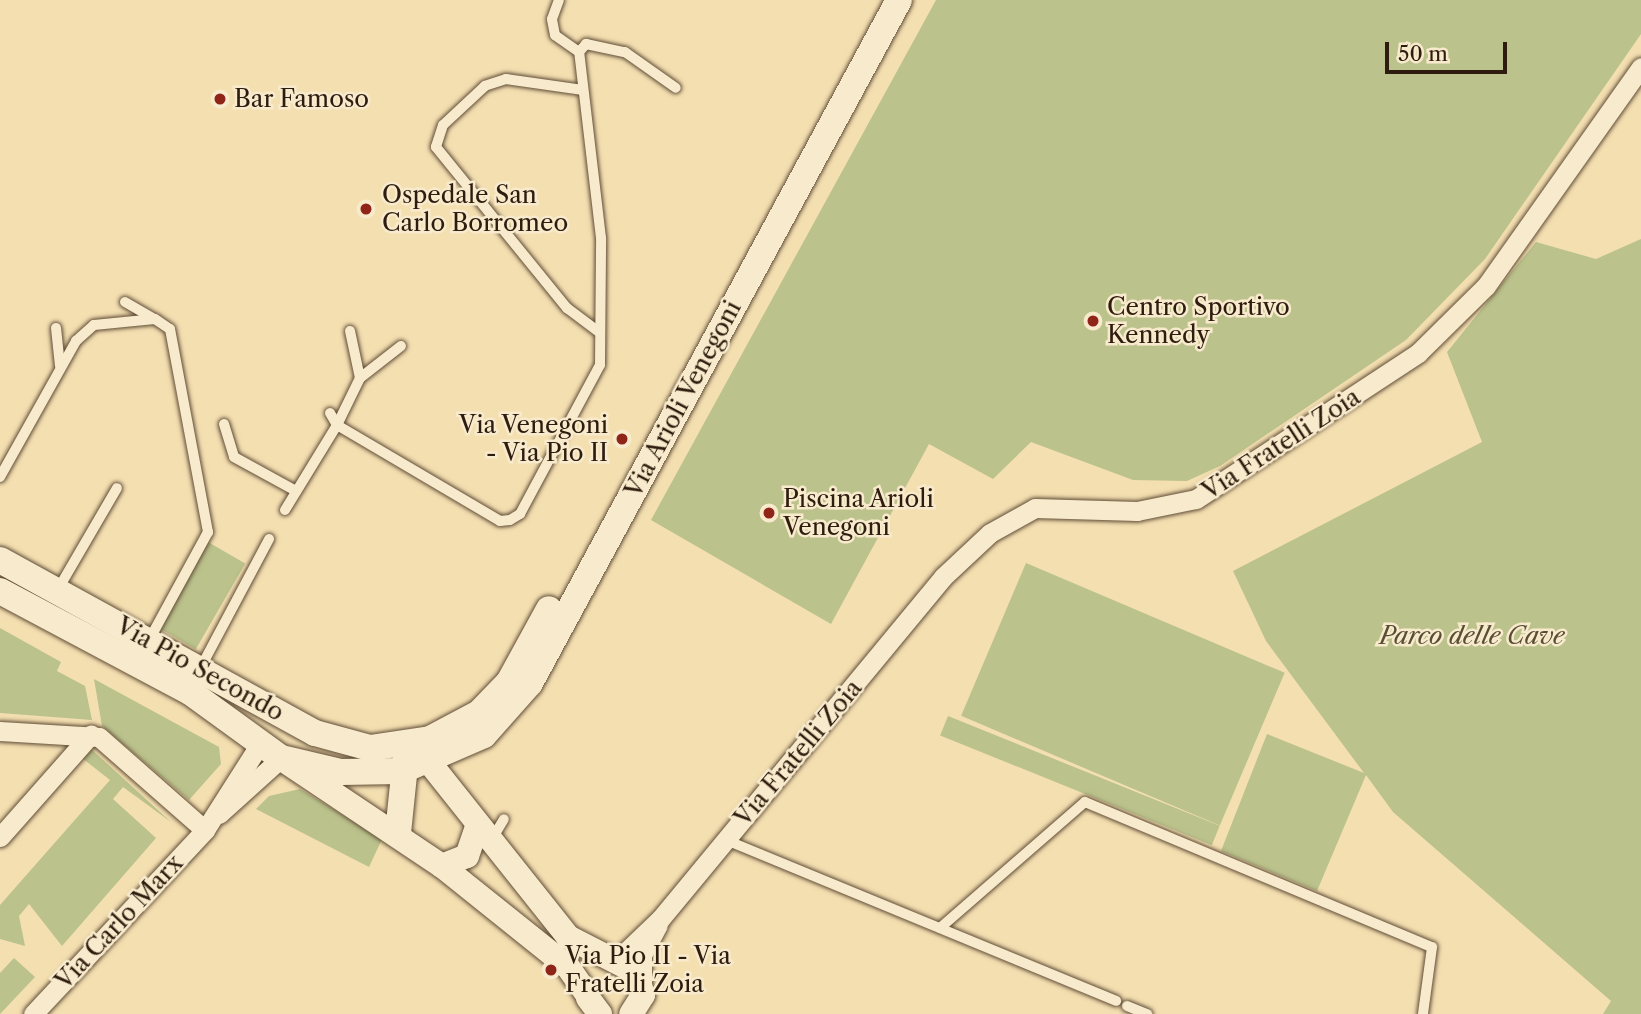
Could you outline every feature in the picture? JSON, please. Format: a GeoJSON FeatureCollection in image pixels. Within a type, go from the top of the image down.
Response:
{"type":"FeatureCollection","features":[{"type":"Feature","properties":{"kind":"main road","name":"Via Arioli Venegoni"},"geometry":{"type":"LineString","coordinates":[[410,744],[463,724],[509,682],[883,0]]}},
{"type":"Feature","properties":{"kind":"main road","name":"Via Arioli Venegoni"},"geometry":{"type":"LineString","coordinates":[[429,762],[484,735],[530,683],[899,0]]}},
{"type":"Feature","properties":{"kind":"main road","name":"Via Pio Secondo"},"geometry":{"type":"LineString","coordinates":[[0,560],[293,720],[352,746],[410,744]]}},
{"type":"Feature","properties":{"kind":"main road"},"geometry":{"type":"LineString","coordinates":[[0,584],[29,607]]}},
{"type":"Feature","properties":{"kind":"main road","name":"Via Pio Secondo"},"geometry":{"type":"LineString","coordinates":[[0,591],[190,692],[271,750],[341,772],[401,771],[429,762]]}},
{"type":"Feature","properties":{"kind":"main road"},"geometry":{"type":"LineString","coordinates":[[100,646],[134,648],[149,641]]}},
{"type":"Feature","properties":{"kind":"main road"},"geometry":{"type":"LineString","coordinates":[[190,692],[200,668]]}},
{"type":"Feature","properties":{"kind":"main road"},"geometry":{"type":"LineString","coordinates":[[271,750],[293,720]]}},
{"type":"Feature","properties":{"kind":"main road"},"geometry":{"type":"LineString","coordinates":[[398,833],[401,771],[410,744],[429,762]]}},
{"type":"Feature","properties":{"kind":"street","name":"Via Fratelli Zoia"},"geometry":{"type":"LineString","coordinates":[[588,1005],[594,972],[612,963],[661,918],[943,577],[989,533],[1035,508],[1159,509],[1196,499],[1443,333],[1486,286],[1641,67]]}},
{"type":"Feature","properties":{"kind":"street"},"geometry":{"type":"LineString","coordinates":[[0,731],[91,734],[205,830]]}},
{"type":"Feature","properties":{"kind":"street"},"geometry":{"type":"LineString","coordinates":[[0,837],[91,734]]}},
{"type":"Feature","properties":{"kind":"street","name":"Via Carlo Marx"},"geometry":{"type":"LineString","coordinates":[[33,1014],[205,830],[271,750]]}},
{"type":"Feature","properties":{"kind":"street","name":"Via Pio Secondo"},"geometry":{"type":"LineString","coordinates":[[271,750],[398,833],[568,967],[588,1005]]}},
{"type":"Feature","properties":{"kind":"street"},"geometry":{"type":"LineString","coordinates":[[429,762],[484,835],[568,937],[612,963],[631,967],[659,1014]]}},
{"type":"Feature","properties":{"kind":"street"},"geometry":{"type":"LineString","coordinates":[[442,866],[467,856],[484,835]]}},
{"type":"Feature","properties":{"kind":"street","name":"Via Fratelli Zoia"},"geometry":{"type":"LineString","coordinates":[[631,1014],[642,985],[642,956],[661,918]]}},
{"type":"Feature","properties":{"kind":"lane"},"geometry":{"type":"LineString","coordinates":[[330,413],[337,425],[500,521],[510,520],[520,514],[600,365],[601,238],[579,52],[555,34],[551,19],[559,0]]}},
{"type":"Feature","properties":{"kind":"lane"},"geometry":{"type":"LineString","coordinates":[[579,52],[586,44],[625,51],[676,88]]}},
{"type":"Feature","properties":{"kind":"lane"},"geometry":{"type":"LineString","coordinates":[[583,89],[506,79],[485,86],[443,125],[436,147],[567,308],[599,332]]}},
{"type":"Feature","properties":{"kind":"lane"},"geometry":{"type":"LineString","coordinates":[[125,302],[170,329],[177,347],[208,532],[149,641]]}},
{"type":"Feature","properties":{"kind":"lane"},"geometry":{"type":"LineString","coordinates":[[0,477],[60,369],[94,325],[155,319]]}},
{"type":"Feature","properties":{"kind":"lane"},"geometry":{"type":"LineString","coordinates":[[56,328],[60,369]]}},
{"type":"Feature","properties":{"kind":"lane"},"geometry":{"type":"LineString","coordinates":[[349,331],[360,378]]}},
{"type":"Feature","properties":{"kind":"lane"},"geometry":{"type":"LineString","coordinates":[[285,510],[337,425],[360,378],[401,346]]}},
{"type":"Feature","properties":{"kind":"lane"},"geometry":{"type":"LineString","coordinates":[[224,424],[234,457],[296,491]]}},
{"type":"Feature","properties":{"kind":"lane"},"geometry":{"type":"LineString","coordinates":[[57,591],[117,488]]}},
{"type":"Feature","properties":{"kind":"lane"},"geometry":{"type":"LineString","coordinates":[[200,668],[269,539]]}},
{"type":"Feature","properties":{"kind":"lane"},"geometry":{"type":"LineString","coordinates":[[940,928],[1085,802],[1432,947],[1423,1014]]}},
{"type":"Feature","properties":{"kind":"lane"},"geometry":{"type":"LineString","coordinates":[[484,835],[504,819]]}},
{"type":"Feature","properties":{"kind":"lane"},"geometry":{"type":"LineString","coordinates":[[726,840],[1116,1001]]}},
{"type":"Feature","properties":{"kind":"lane"},"geometry":{"type":"LineString","coordinates":[[1127,1006],[1147,1014]]}},
{"type":"Feature","properties":{"kind":"green space","name":"Centro Sportivo Kennedy"},"geometry":{"type":"Polygon","coordinates":[[[936,0],[1641,0],[1641,34],[1485,259],[1406,340],[1220,466],[1187,481],[1133,480],[1031,442],[993,479],[929,444],[831,624],[651,520],[936,0]]]}},
{"type":"Feature","properties":{"kind":"green space","name":"Parco delle Cave"},"geometry":{"type":"Polygon","coordinates":[[[1641,239],[1641,1014],[1603,1014],[1611,1001],[1393,812],[1366,775],[1317,891],[1221,851],[1267,734],[1364,773],[1266,641],[1233,571],[1482,442],[1447,352],[1536,242],[1596,259],[1641,239]]]}},
{"type":"Feature","properties":{"kind":"green space"},"geometry":{"type":"Polygon","coordinates":[[[208,542],[245,564],[196,649],[159,628],[208,542]]]}},
{"type":"Feature","properties":{"kind":"green space"},"geometry":{"type":"Polygon","coordinates":[[[1026,563],[1285,673],[1220,826],[961,716],[1026,563]]]}},
{"type":"Feature","properties":{"kind":"green space"},"geometry":{"type":"Polygon","coordinates":[[[0,628],[61,662],[57,671],[85,686],[92,720],[0,713],[0,628]]]}},
{"type":"Feature","properties":{"kind":"green space"},"geometry":{"type":"Polygon","coordinates":[[[94,679],[219,747],[221,764],[189,800],[102,726],[94,679]]]}},
{"type":"Feature","properties":{"kind":"green space"},"geometry":{"type":"Polygon","coordinates":[[[948,716],[1220,826],[1212,845],[940,735],[948,716]]]}},
{"type":"Feature","properties":{"kind":"green space"},"geometry":{"type":"Polygon","coordinates":[[[91,749],[171,822],[123,787],[113,799],[156,838],[62,946],[29,904],[19,916],[25,946],[0,939],[0,905],[110,780],[82,758],[91,749]]]}},
{"type":"Feature","properties":{"kind":"green space"},"geometry":{"type":"Polygon","coordinates":[[[300,789],[382,839],[369,867],[256,809],[269,796],[300,789]]]}},
{"type":"Feature","properties":{"kind":"green space"},"geometry":{"type":"Polygon","coordinates":[[[14,958],[35,977],[0,1014],[0,973],[14,958]]]}},
{"type":"Feature","properties":{"kind":"place","name":"Bar Famoso"},"geometry":{"type":"Point","coordinates":[220,99]}},
{"type":"Feature","properties":{"kind":"place","name":"Ospedale San Carlo Borromeo"},"geometry":{"type":"Point","coordinates":[366,209]}},
{"type":"Feature","properties":{"kind":"place","name":"Centro Sportivo Kennedy"},"geometry":{"type":"Point","coordinates":[1093,321]}},
{"type":"Feature","properties":{"kind":"place","name":"Via Venegoni - Via Pio II"},"geometry":{"type":"Point","coordinates":[622,439]}},
{"type":"Feature","properties":{"kind":"place","name":"Piscina Arioli Venegoni"},"geometry":{"type":"Point","coordinates":[769,513]}},
{"type":"Feature","properties":{"kind":"place","name":"Via Pio II - Via Fratelli Zoia"},"geometry":{"type":"Point","coordinates":[551,970]}}]}
